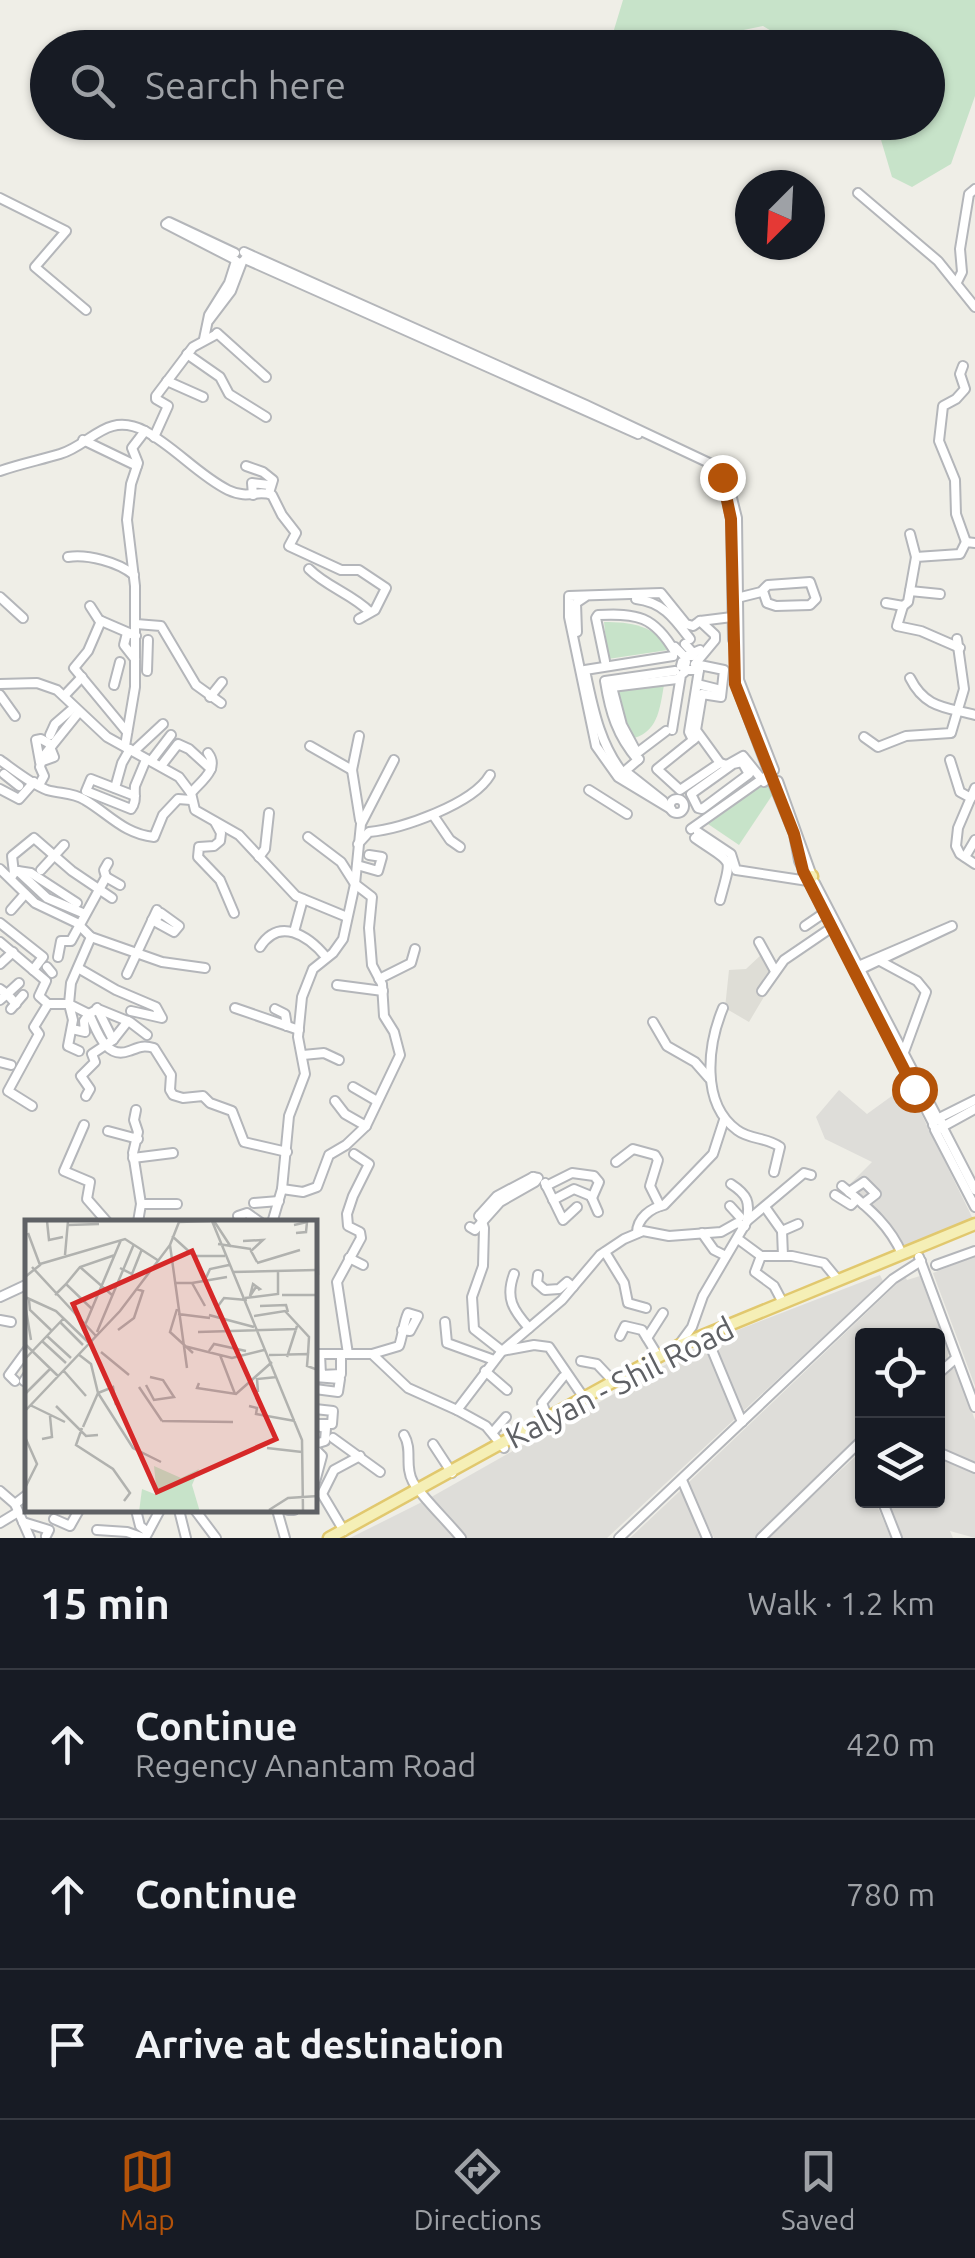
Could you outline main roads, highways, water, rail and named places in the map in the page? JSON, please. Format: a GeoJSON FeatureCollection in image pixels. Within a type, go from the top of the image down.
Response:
{"type":"FeatureCollection","features":[{"type":"Feature","properties":{"kind":"main road","name":"Kalyan - Shil Road"},"geometry":{"type":"LineString","coordinates":[[423,1492],[658,1356],[975,1227]]}},
{"type":"Feature","properties":{"kind":"main road","name":"Kalyan - Shil Road"},"geometry":{"type":"LineString","coordinates":[[329,1538],[423,1492],[679,1348],[838,1280],[914,1255]]}}]}
